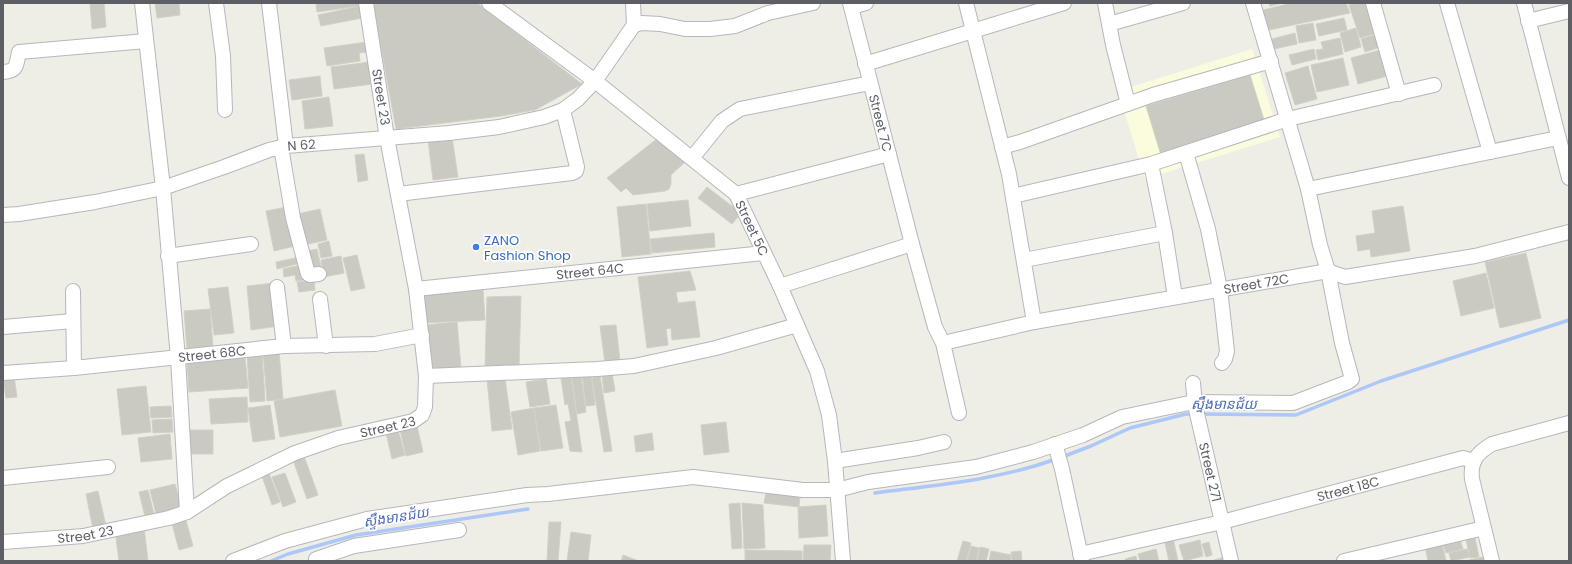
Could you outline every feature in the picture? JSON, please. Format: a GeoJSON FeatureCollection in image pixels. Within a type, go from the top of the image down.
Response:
{"type":"FeatureCollection","features":[{"type":"Feature","properties":{"kind":"street"},"geometry":{"type":"LineString","coordinates":[[142,3],[163,188],[178,358],[187,512]]}},
{"type":"Feature","properties":{"kind":"street"},"geometry":{"type":"LineString","coordinates":[[216,3],[223,56],[225,110]]}},
{"type":"Feature","properties":{"kind":"street"},"geometry":{"type":"LineString","coordinates":[[269,3],[283,147],[293,218],[308,274],[319,274]]}},
{"type":"Feature","properties":{"kind":"street","name":"Street 23"},"geometry":{"type":"LineString","coordinates":[[3,542],[84,536],[169,518],[187,512],[227,486],[295,452],[338,438],[414,421],[422,415],[425,407],[426,376],[416,289],[387,138],[366,3]]}},
{"type":"Feature","properties":{"kind":"street","name":"Street 5C"},"geometry":{"type":"LineString","coordinates":[[489,3],[595,81],[736,194],[780,286],[817,371],[829,415],[843,561]]}},
{"type":"Feature","properties":{"kind":"street"},"geometry":{"type":"LineString","coordinates":[[633,3],[634,25],[648,24],[685,29],[710,29],[735,26],[768,13],[813,3]]}},
{"type":"Feature","properties":{"kind":"street"},"geometry":{"type":"LineString","coordinates":[[851,5],[866,3]]}},
{"type":"Feature","properties":{"kind":"street"},"geometry":{"type":"LineString","coordinates":[[966,3],[1013,196],[1034,322]]}},
{"type":"Feature","properties":{"kind":"street"},"geometry":{"type":"LineString","coordinates":[[865,64],[974,32],[1064,3]]}},
{"type":"Feature","properties":{"kind":"street"},"geometry":{"type":"LineString","coordinates":[[1106,3],[1109,24],[1128,104]]}},
{"type":"Feature","properties":{"kind":"street"},"geometry":{"type":"LineString","coordinates":[[1109,24],[1183,3]]}},
{"type":"Feature","properties":{"kind":"street"},"geometry":{"type":"LineString","coordinates":[[316,559],[347,537],[367,519],[527,495],[548,494],[693,477],[803,490],[837,490],[868,482],[976,467],[1057,453],[1083,435],[1122,417],[1194,404],[1293,403],[1348,382],[1352,379],[1342,343],[1328,271],[1320,245],[1308,189],[1253,3]]}},
{"type":"Feature","properties":{"kind":"street"},"geometry":{"type":"LineString","coordinates":[[1373,3],[1399,94]]}},
{"type":"Feature","properties":{"kind":"street"},"geometry":{"type":"LineString","coordinates":[[1447,3],[1490,152]]}},
{"type":"Feature","properties":{"kind":"street"},"geometry":{"type":"LineString","coordinates":[[1524,3],[1569,178]]}},
{"type":"Feature","properties":{"kind":"street","name":"Street 7C"},"geometry":{"type":"LineString","coordinates":[[851,5],[912,244],[935,327],[942,343],[959,413]]}},
{"type":"Feature","properties":{"kind":"street"},"geometry":{"type":"LineString","coordinates":[[1528,20],[1569,11]]}},
{"type":"Feature","properties":{"kind":"street","name":"N 62"},"geometry":{"type":"LineString","coordinates":[[3,215],[19,214],[95,202],[163,188],[269,150],[283,147],[449,133],[499,127],[544,117],[563,110],[578,99],[595,81],[634,25]]}},
{"type":"Feature","properties":{"kind":"street"},"geometry":{"type":"LineString","coordinates":[[3,72],[12,71],[14,69],[19,52],[146,41]]}},
{"type":"Feature","properties":{"kind":"street"},"geometry":{"type":"LineString","coordinates":[[1002,146],[1153,95],[1271,60]]}},
{"type":"Feature","properties":{"kind":"street"},"geometry":{"type":"LineString","coordinates":[[692,158],[722,121],[740,109],[870,83]]}},
{"type":"Feature","properties":{"kind":"street"},"geometry":{"type":"LineString","coordinates":[[1013,196],[1150,164],[1288,118],[1434,86]]}},
{"type":"Feature","properties":{"kind":"street"},"geometry":{"type":"LineString","coordinates":[[398,194],[572,173],[576,171],[563,110]]}},
{"type":"Feature","properties":{"kind":"street"},"geometry":{"type":"LineString","coordinates":[[1308,189],[1558,138]]}},
{"type":"Feature","properties":{"kind":"street"},"geometry":{"type":"LineString","coordinates":[[1186,153],[1208,229],[1220,289],[1227,351],[1225,359],[1222,363]]}},
{"type":"Feature","properties":{"kind":"street"},"geometry":{"type":"LineString","coordinates":[[736,194],[889,154]]}},
{"type":"Feature","properties":{"kind":"street"},"geometry":{"type":"LineString","coordinates":[[1150,164],[1165,233],[1175,297]]}},
{"type":"Feature","properties":{"kind":"street","name":"Street 72C"},"geometry":{"type":"LineString","coordinates":[[942,343],[1034,322],[1328,271],[1345,276],[1475,256],[1569,232]]}},
{"type":"Feature","properties":{"kind":"street"},"geometry":{"type":"LineString","coordinates":[[1024,260],[1165,233]]}},
{"type":"Feature","properties":{"kind":"street"},"geometry":{"type":"LineString","coordinates":[[168,256],[251,244]]}},
{"type":"Feature","properties":{"kind":"street"},"geometry":{"type":"LineString","coordinates":[[780,286],[912,244]]}},
{"type":"Feature","properties":{"kind":"street","name":"Street 64C"},"geometry":{"type":"LineString","coordinates":[[416,289],[764,254]]}},
{"type":"Feature","properties":{"kind":"street"},"geometry":{"type":"LineString","coordinates":[[277,287],[284,346]]}},
{"type":"Feature","properties":{"kind":"street"},"geometry":{"type":"LineString","coordinates":[[72,291],[74,368]]}},
{"type":"Feature","properties":{"kind":"street"},"geometry":{"type":"LineString","coordinates":[[320,299],[326,346]]}},
{"type":"Feature","properties":{"kind":"street"},"geometry":{"type":"LineString","coordinates":[[3,327],[73,321]]}},
{"type":"Feature","properties":{"kind":"street"},"geometry":{"type":"LineString","coordinates":[[426,376],[597,369],[634,366],[716,348],[797,325]]}},
{"type":"Feature","properties":{"kind":"street","name":"Street 68C"},"geometry":{"type":"LineString","coordinates":[[3,373],[74,368],[284,346],[375,344],[422,335]]}},
{"type":"Feature","properties":{"kind":"street","name":"Street 271"},"geometry":{"type":"LineString","coordinates":[[1193,383],[1194,404],[1231,561]]}},
{"type":"Feature","properties":{"kind":"street"},"geometry":{"type":"LineString","coordinates":[[1492,561],[1472,479],[1474,461],[1481,451],[1492,444],[1569,423]]}},
{"type":"Feature","properties":{"kind":"street"},"geometry":{"type":"LineString","coordinates":[[834,461],[918,448],[944,442]]}},
{"type":"Feature","properties":{"kind":"street"},"geometry":{"type":"LineString","coordinates":[[1057,453],[1081,558]]}},
{"type":"Feature","properties":{"kind":"street","name":"Street 18C"},"geometry":{"type":"LineString","coordinates":[[1081,558],[1463,458],[1474,461]]}},
{"type":"Feature","properties":{"kind":"street"},"geometry":{"type":"LineString","coordinates":[[3,478],[108,467]]}},
{"type":"Feature","properties":{"kind":"street"},"geometry":{"type":"LineString","coordinates":[[1344,561],[1484,528]]}},
{"type":"Feature","properties":{"kind":"street"},"geometry":{"type":"LineString","coordinates":[[233,561],[284,541],[459,530]]}},
{"type":"Feature","properties":{"kind":"shaded area"},"geometry":{"type":"Polygon","coordinates":[[[1252,49],[1280,137],[1145,179],[1118,91],[1252,49]]]}},
{"type":"Feature","properties":{"kind":"building"},"geometry":{"type":"Polygon","coordinates":[[[90,3],[104,3],[106,27],[92,29],[90,3]]]}},
{"type":"Feature","properties":{"kind":"building"},"geometry":{"type":"Polygon","coordinates":[[[155,3],[179,3],[180,15],[157,18],[155,3]]]}},
{"type":"Feature","properties":{"kind":"building"},"geometry":{"type":"Polygon","coordinates":[[[316,3],[358,3],[358,6],[317,12],[316,3]]]}},
{"type":"Feature","properties":{"kind":"building"},"geometry":{"type":"Polygon","coordinates":[[[373,3],[477,3],[582,84],[535,110],[501,116],[396,129],[373,3]]]}},
{"type":"Feature","properties":{"kind":"building"},"geometry":{"type":"Polygon","coordinates":[[[1269,3],[1282,3],[1270,6],[1269,3]]]}},
{"type":"Feature","properties":{"kind":"building"},"geometry":{"type":"Polygon","coordinates":[[[1292,3],[1346,3],[1350,13],[1269,30],[1263,10],[1292,3]]]}},
{"type":"Feature","properties":{"kind":"building"},"geometry":{"type":"Polygon","coordinates":[[[1354,3],[1371,3],[1380,32],[1360,38],[1349,5],[1354,3]]]}},
{"type":"Feature","properties":{"kind":"building"},"geometry":{"type":"Polygon","coordinates":[[[360,6],[362,18],[321,26],[318,15],[360,6]]]}},
{"type":"Feature","properties":{"kind":"building"},"geometry":{"type":"Polygon","coordinates":[[[1344,18],[1347,30],[1319,36],[1316,24],[1344,18]]]}},
{"type":"Feature","properties":{"kind":"building"},"geometry":{"type":"Polygon","coordinates":[[[1313,23],[1316,40],[1299,43],[1296,26],[1313,23]]]}},
{"type":"Feature","properties":{"kind":"building"},"geometry":{"type":"Polygon","coordinates":[[[1356,28],[1361,47],[1345,52],[1340,33],[1356,28]]]}},
{"type":"Feature","properties":{"kind":"building"},"geometry":{"type":"Polygon","coordinates":[[[1295,33],[1297,44],[1274,49],[1272,39],[1295,33]]]}},
{"type":"Feature","properties":{"kind":"building"},"geometry":{"type":"Polygon","coordinates":[[[1380,33],[1384,46],[1365,52],[1361,39],[1380,33]]]}},
{"type":"Feature","properties":{"kind":"building"},"geometry":{"type":"Polygon","coordinates":[[[1340,38],[1343,54],[1318,60],[1316,50],[1323,49],[1321,42],[1340,38]]]}},
{"type":"Feature","properties":{"kind":"building"},"geometry":{"type":"Polygon","coordinates":[[[367,42],[368,52],[359,53],[360,61],[327,66],[324,48],[367,42]]]}},
{"type":"Feature","properties":{"kind":"building"},"geometry":{"type":"Polygon","coordinates":[[[1314,49],[1316,59],[1292,65],[1289,55],[1314,49]]]}},
{"type":"Feature","properties":{"kind":"building"},"geometry":{"type":"Polygon","coordinates":[[[1384,49],[1391,75],[1358,84],[1351,58],[1384,49]]]}},
{"type":"Feature","properties":{"kind":"building"},"geometry":{"type":"Polygon","coordinates":[[[1343,58],[1349,85],[1317,92],[1311,65],[1343,58]]]}},
{"type":"Feature","properties":{"kind":"building"},"geometry":{"type":"Polygon","coordinates":[[[370,62],[373,84],[334,89],[331,67],[370,62]]]}},
{"type":"Feature","properties":{"kind":"building"},"geometry":{"type":"Polygon","coordinates":[[[1308,66],[1317,99],[1295,105],[1285,73],[1308,66]]]}},
{"type":"Feature","properties":{"kind":"building"},"geometry":{"type":"Polygon","coordinates":[[[1250,75],[1265,123],[1161,155],[1146,106],[1250,75]]]}},
{"type":"Feature","properties":{"kind":"building"},"geometry":{"type":"Polygon","coordinates":[[[320,76],[322,96],[292,100],[289,80],[320,76]]]}},
{"type":"Feature","properties":{"kind":"building"},"geometry":{"type":"Polygon","coordinates":[[[329,97],[333,126],[305,129],[302,101],[329,97]]]}},
{"type":"Feature","properties":{"kind":"building"},"geometry":{"type":"Polygon","coordinates":[[[452,137],[458,177],[433,180],[428,140],[452,137]]]}},
{"type":"Feature","properties":{"kind":"building"},"geometry":{"type":"Polygon","coordinates":[[[658,138],[685,162],[671,175],[671,184],[669,189],[665,191],[633,195],[626,188],[621,192],[607,178],[658,138]]]}},
{"type":"Feature","properties":{"kind":"building"},"geometry":{"type":"Polygon","coordinates":[[[364,154],[368,180],[358,182],[355,155],[364,154]]]}},
{"type":"Feature","properties":{"kind":"building"},"geometry":{"type":"Polygon","coordinates":[[[707,187],[741,213],[732,224],[698,198],[707,187]]]}},
{"type":"Feature","properties":{"kind":"building"},"geometry":{"type":"Polygon","coordinates":[[[688,200],[691,226],[650,231],[647,204],[688,200]]]}},
{"type":"Feature","properties":{"kind":"building"},"geometry":{"type":"Polygon","coordinates":[[[646,204],[651,254],[622,257],[617,207],[646,204]]]}},
{"type":"Feature","properties":{"kind":"building"},"geometry":{"type":"Polygon","coordinates":[[[1403,206],[1410,251],[1371,257],[1370,249],[1358,251],[1356,236],[1375,233],[1372,211],[1403,206]]]}},
{"type":"Feature","properties":{"kind":"building"},"geometry":{"type":"Polygon","coordinates":[[[287,207],[295,246],[274,251],[266,211],[287,207]]]}},
{"type":"Feature","properties":{"kind":"building"},"geometry":{"type":"Polygon","coordinates":[[[320,209],[327,240],[303,245],[297,214],[320,209]]]}},
{"type":"Feature","properties":{"kind":"building"},"geometry":{"type":"Polygon","coordinates":[[[714,233],[715,247],[652,253],[650,239],[714,233]]]}},
{"type":"Feature","properties":{"kind":"building"},"geometry":{"type":"Polygon","coordinates":[[[329,241],[332,256],[321,258],[318,244],[329,241]]]}},
{"type":"Feature","properties":{"kind":"building"},"geometry":{"type":"Polygon","coordinates":[[[317,249],[321,267],[312,269],[308,251],[317,249]]]}},
{"type":"Feature","properties":{"kind":"building"},"geometry":{"type":"Polygon","coordinates":[[[1526,253],[1541,318],[1500,328],[1485,262],[1526,253]]]}},
{"type":"Feature","properties":{"kind":"building"},"geometry":{"type":"Polygon","coordinates":[[[357,255],[365,288],[351,291],[343,258],[357,255]]]}},
{"type":"Feature","properties":{"kind":"building"},"geometry":{"type":"Polygon","coordinates":[[[341,256],[344,273],[324,277],[321,260],[341,256]]]}},
{"type":"Feature","properties":{"kind":"building"},"geometry":{"type":"Polygon","coordinates":[[[300,257],[301,263],[277,269],[276,262],[300,257]]]}},
{"type":"Feature","properties":{"kind":"building"},"geometry":{"type":"Polygon","coordinates":[[[301,265],[303,280],[296,281],[295,275],[284,277],[283,269],[301,265]]]}},
{"type":"Feature","properties":{"kind":"building"},"geometry":{"type":"Polygon","coordinates":[[[690,271],[696,290],[676,292],[678,303],[695,301],[700,337],[672,340],[671,328],[666,329],[668,345],[647,348],[638,277],[690,271]]]}},
{"type":"Feature","properties":{"kind":"building"},"geometry":{"type":"Polygon","coordinates":[[[1486,273],[1494,308],[1461,316],[1453,281],[1486,273]]]}},
{"type":"Feature","properties":{"kind":"building"},"geometry":{"type":"Polygon","coordinates":[[[314,280],[315,290],[299,292],[297,282],[314,280]]]}},
{"type":"Feature","properties":{"kind":"building"},"geometry":{"type":"Polygon","coordinates":[[[274,283],[279,326],[251,330],[247,286],[274,283]]]}},
{"type":"Feature","properties":{"kind":"building"},"geometry":{"type":"Polygon","coordinates":[[[228,287],[234,333],[214,335],[208,289],[228,287]]]}},
{"type":"Feature","properties":{"kind":"building"},"geometry":{"type":"Polygon","coordinates":[[[483,289],[485,320],[422,323],[421,292],[483,289]]]}},
{"type":"Feature","properties":{"kind":"building"},"geometry":{"type":"Polygon","coordinates":[[[521,296],[519,366],[485,367],[487,297],[521,296]]]}},
{"type":"Feature","properties":{"kind":"building"},"geometry":{"type":"Polygon","coordinates":[[[210,309],[213,347],[187,349],[184,311],[210,309]]]}},
{"type":"Feature","properties":{"kind":"building"},"geometry":{"type":"Polygon","coordinates":[[[457,322],[461,368],[428,371],[425,325],[457,322]]]}},
{"type":"Feature","properties":{"kind":"building"},"geometry":{"type":"Polygon","coordinates":[[[616,325],[620,361],[605,363],[600,326],[616,325]]]}},
{"type":"Feature","properties":{"kind":"building"},"geometry":{"type":"Polygon","coordinates":[[[279,351],[283,399],[267,401],[263,352],[279,351]]]}},
{"type":"Feature","properties":{"kind":"building"},"geometry":{"type":"Polygon","coordinates":[[[262,352],[265,401],[250,402],[247,353],[262,352]]]}},
{"type":"Feature","properties":{"kind":"building"},"geometry":{"type":"Polygon","coordinates":[[[245,357],[248,388],[189,392],[187,361],[245,357]]]}},
{"type":"Feature","properties":{"kind":"building"},"geometry":{"type":"Polygon","coordinates":[[[612,373],[615,391],[604,393],[602,375],[612,373]]]}},
{"type":"Feature","properties":{"kind":"building"},"geometry":{"type":"Polygon","coordinates":[[[591,374],[595,405],[586,406],[582,375],[591,374]]]}},
{"type":"Feature","properties":{"kind":"building"},"geometry":{"type":"Polygon","coordinates":[[[14,376],[17,397],[6,398],[3,377],[14,376]]]}},
{"type":"Feature","properties":{"kind":"building"},"geometry":{"type":"Polygon","coordinates":[[[571,376],[582,452],[570,451],[565,422],[571,421],[568,404],[565,405],[561,378],[571,376]]]}},
{"type":"Feature","properties":{"kind":"building"},"geometry":{"type":"Polygon","coordinates":[[[581,376],[586,412],[577,414],[572,377],[581,376]]]}},
{"type":"Feature","properties":{"kind":"building"},"geometry":{"type":"Polygon","coordinates":[[[600,376],[612,451],[604,452],[592,378],[600,376]]]}},
{"type":"Feature","properties":{"kind":"building"},"geometry":{"type":"Polygon","coordinates":[[[505,378],[512,429],[492,431],[487,379],[505,378]]]}},
{"type":"Feature","properties":{"kind":"building"},"geometry":{"type":"Polygon","coordinates":[[[546,379],[550,404],[530,407],[526,382],[546,379]]]}},
{"type":"Feature","properties":{"kind":"building"},"geometry":{"type":"Polygon","coordinates":[[[146,386],[151,432],[122,435],[117,389],[146,386]]]}},
{"type":"Feature","properties":{"kind":"building"},"geometry":{"type":"Polygon","coordinates":[[[335,390],[342,426],[280,437],[274,401],[335,390]]]}},
{"type":"Feature","properties":{"kind":"building"},"geometry":{"type":"Polygon","coordinates":[[[247,397],[248,422],[211,424],[209,399],[247,397]]]}},
{"type":"Feature","properties":{"kind":"building"},"geometry":{"type":"Polygon","coordinates":[[[270,405],[275,439],[253,442],[248,408],[270,405]]]}},
{"type":"Feature","properties":{"kind":"building"},"geometry":{"type":"Polygon","coordinates":[[[556,405],[563,448],[541,451],[534,408],[556,405]]]}},
{"type":"Feature","properties":{"kind":"building"},"geometry":{"type":"Polygon","coordinates":[[[171,406],[172,417],[151,418],[150,407],[171,406]]]}},
{"type":"Feature","properties":{"kind":"building"},"geometry":{"type":"Polygon","coordinates":[[[534,408],[540,451],[518,455],[511,412],[534,408]]]}},
{"type":"Feature","properties":{"kind":"building"},"geometry":{"type":"Polygon","coordinates":[[[172,419],[173,432],[153,433],[152,420],[172,419]]]}},
{"type":"Feature","properties":{"kind":"building"},"geometry":{"type":"Polygon","coordinates":[[[726,422],[729,452],[704,455],[701,425],[726,422]]]}},
{"type":"Feature","properties":{"kind":"building"},"geometry":{"type":"Polygon","coordinates":[[[417,426],[423,452],[406,456],[400,430],[417,426]]]}},
{"type":"Feature","properties":{"kind":"building"},"geometry":{"type":"Polygon","coordinates":[[[188,430],[213,430],[213,454],[189,454],[188,430]]]}},
{"type":"Feature","properties":{"kind":"building"},"geometry":{"type":"Polygon","coordinates":[[[398,430],[405,455],[392,459],[386,433],[398,430]]]}},
{"type":"Feature","properties":{"kind":"building"},"geometry":{"type":"Polygon","coordinates":[[[652,433],[654,450],[636,452],[634,436],[652,433]]]}},
{"type":"Feature","properties":{"kind":"building"},"geometry":{"type":"Polygon","coordinates":[[[170,434],[172,459],[141,462],[138,438],[170,434]]]}},
{"type":"Feature","properties":{"kind":"building"},"geometry":{"type":"Polygon","coordinates":[[[304,456],[318,495],[307,499],[293,460],[304,456]]]}},
{"type":"Feature","properties":{"kind":"building"},"geometry":{"type":"Polygon","coordinates":[[[269,473],[280,502],[272,505],[262,476],[269,473]]]}},
{"type":"Feature","properties":{"kind":"building"},"geometry":{"type":"Polygon","coordinates":[[[285,473],[296,502],[283,507],[272,477],[285,473]]]}},
{"type":"Feature","properties":{"kind":"building"},"geometry":{"type":"Polygon","coordinates":[[[175,484],[181,507],[156,514],[150,490],[175,484]]]}},
{"type":"Feature","properties":{"kind":"building"},"geometry":{"type":"Polygon","coordinates":[[[148,490],[154,514],[145,517],[139,492],[148,490]]]}},
{"type":"Feature","properties":{"kind":"building"},"geometry":{"type":"Polygon","coordinates":[[[98,491],[106,526],[93,529],[86,494],[98,491]]]}},
{"type":"Feature","properties":{"kind":"building"},"geometry":{"type":"Polygon","coordinates":[[[766,493],[800,496],[799,507],[764,503],[766,493]]]}},
{"type":"Feature","properties":{"kind":"building"},"geometry":{"type":"Polygon","coordinates":[[[740,503],[742,548],[732,549],[729,504],[740,503]]]}},
{"type":"Feature","properties":{"kind":"building"},"geometry":{"type":"Polygon","coordinates":[[[742,503],[763,505],[765,548],[744,549],[742,503]]]}},
{"type":"Feature","properties":{"kind":"building"},"geometry":{"type":"Polygon","coordinates":[[[826,505],[828,536],[799,538],[798,507],[826,505]]]}},
{"type":"Feature","properties":{"kind":"building"},"geometry":{"type":"Polygon","coordinates":[[[185,517],[193,546],[179,550],[171,520],[185,517]]]}},
{"type":"Feature","properties":{"kind":"building"},"geometry":{"type":"Polygon","coordinates":[[[549,522],[561,522],[558,561],[547,561],[549,522]]]}},
{"type":"Feature","properties":{"kind":"building"},"geometry":{"type":"Polygon","coordinates":[[[144,527],[148,561],[119,561],[115,530],[144,527]]]}},
{"type":"Feature","properties":{"kind":"building"},"geometry":{"type":"Polygon","coordinates":[[[571,532],[591,535],[588,561],[567,561],[571,532]]]}},
{"type":"Feature","properties":{"kind":"building"},"geometry":{"type":"Polygon","coordinates":[[[1474,533],[1479,557],[1470,558],[1465,535],[1474,533]]]}},
{"type":"Feature","properties":{"kind":"building"},"geometry":{"type":"Polygon","coordinates":[[[1459,536],[1463,549],[1446,553],[1442,541],[1459,536]]]}},
{"type":"Feature","properties":{"kind":"building"},"geometry":{"type":"Polygon","coordinates":[[[1173,538],[1178,561],[1169,561],[1164,539],[1173,538]]]}},
{"type":"Feature","properties":{"kind":"building"},"geometry":{"type":"Polygon","coordinates":[[[1200,540],[1203,556],[1184,561],[1179,545],[1200,540]]]}},
{"type":"Feature","properties":{"kind":"building"},"geometry":{"type":"Polygon","coordinates":[[[963,541],[971,543],[966,561],[957,561],[963,541]]]}},
{"type":"Feature","properties":{"kind":"building"},"geometry":{"type":"Polygon","coordinates":[[[1209,542],[1212,555],[1206,557],[1202,544],[1209,542]]]}},
{"type":"Feature","properties":{"kind":"building"},"geometry":{"type":"Polygon","coordinates":[[[1442,543],[1446,561],[1428,561],[1425,547],[1442,543]]]}},
{"type":"Feature","properties":{"kind":"building"},"geometry":{"type":"Polygon","coordinates":[[[804,545],[831,545],[830,561],[803,561],[804,545]]]}},
{"type":"Feature","properties":{"kind":"building"},"geometry":{"type":"Polygon","coordinates":[[[971,546],[979,548],[976,561],[967,561],[971,546]]]}},
{"type":"Feature","properties":{"kind":"building"},"geometry":{"type":"Polygon","coordinates":[[[980,547],[989,549],[986,561],[977,561],[980,547]]]}},
{"type":"Feature","properties":{"kind":"building"},"geometry":{"type":"Polygon","coordinates":[[[1156,549],[1159,561],[1140,561],[1138,554],[1156,549]]]}},
{"type":"Feature","properties":{"kind":"building"},"geometry":{"type":"Polygon","coordinates":[[[1467,549],[1470,557],[1451,561],[1449,553],[1467,549]]]}},
{"type":"Feature","properties":{"kind":"building"},"geometry":{"type":"Polygon","coordinates":[[[745,550],[802,551],[802,561],[745,561],[745,550]]]}},
{"type":"Feature","properties":{"kind":"building"},"geometry":{"type":"Polygon","coordinates":[[[991,551],[1011,555],[1010,561],[989,561],[991,551]]]}},
{"type":"Feature","properties":{"kind":"building"},"geometry":{"type":"Polygon","coordinates":[[[1021,551],[1022,561],[1012,561],[1011,552],[1021,551]]]}},
{"type":"Feature","properties":{"kind":"building"},"geometry":{"type":"Polygon","coordinates":[[[623,555],[639,561],[621,561],[623,555]]]}},
{"type":"Feature","properties":{"kind":"building"},"geometry":{"type":"Polygon","coordinates":[[[1136,556],[1137,561],[1126,561],[1125,559],[1136,556]]]}},
{"type":"Feature","properties":{"kind":"building"},"geometry":{"type":"Polygon","coordinates":[[[1224,557],[1225,561],[1211,561],[1224,557]]]}},
{"type":"Feature","properties":{"kind":"building"},"geometry":{"type":"Polygon","coordinates":[[[1483,557],[1484,561],[1465,561],[1483,557]]]}},
{"type":"Feature","properties":{"kind":"waterway","name":"ស្ទឹងមានជ័យ"},"geometry":{"type":"LineString","coordinates":[[1200,414],[1296,415],[1381,381],[1569,320]]}},
{"type":"Feature","properties":{"kind":"waterway","name":"ស្ទឹងមានជ័យ"},"geometry":{"type":"LineString","coordinates":[[1062,457],[1091,446],[1130,428],[1186,414],[1194,414]]}},
{"type":"Feature","properties":{"kind":"waterway","name":"ស្ទឹងមានជ័យ"},"geometry":{"type":"LineString","coordinates":[[875,493],[989,477],[1056,459]]}},
{"type":"Feature","properties":{"kind":"waterway","name":"ស្ទឹងមានជ័យ"},"geometry":{"type":"LineString","coordinates":[[271,561],[288,554],[356,535],[528,509]]}},
{"type":"Feature","properties":{"kind":"place","name":"ZANO Fashion Shop"},"geometry":{"type":"Point","coordinates":[476,247]}}]}
